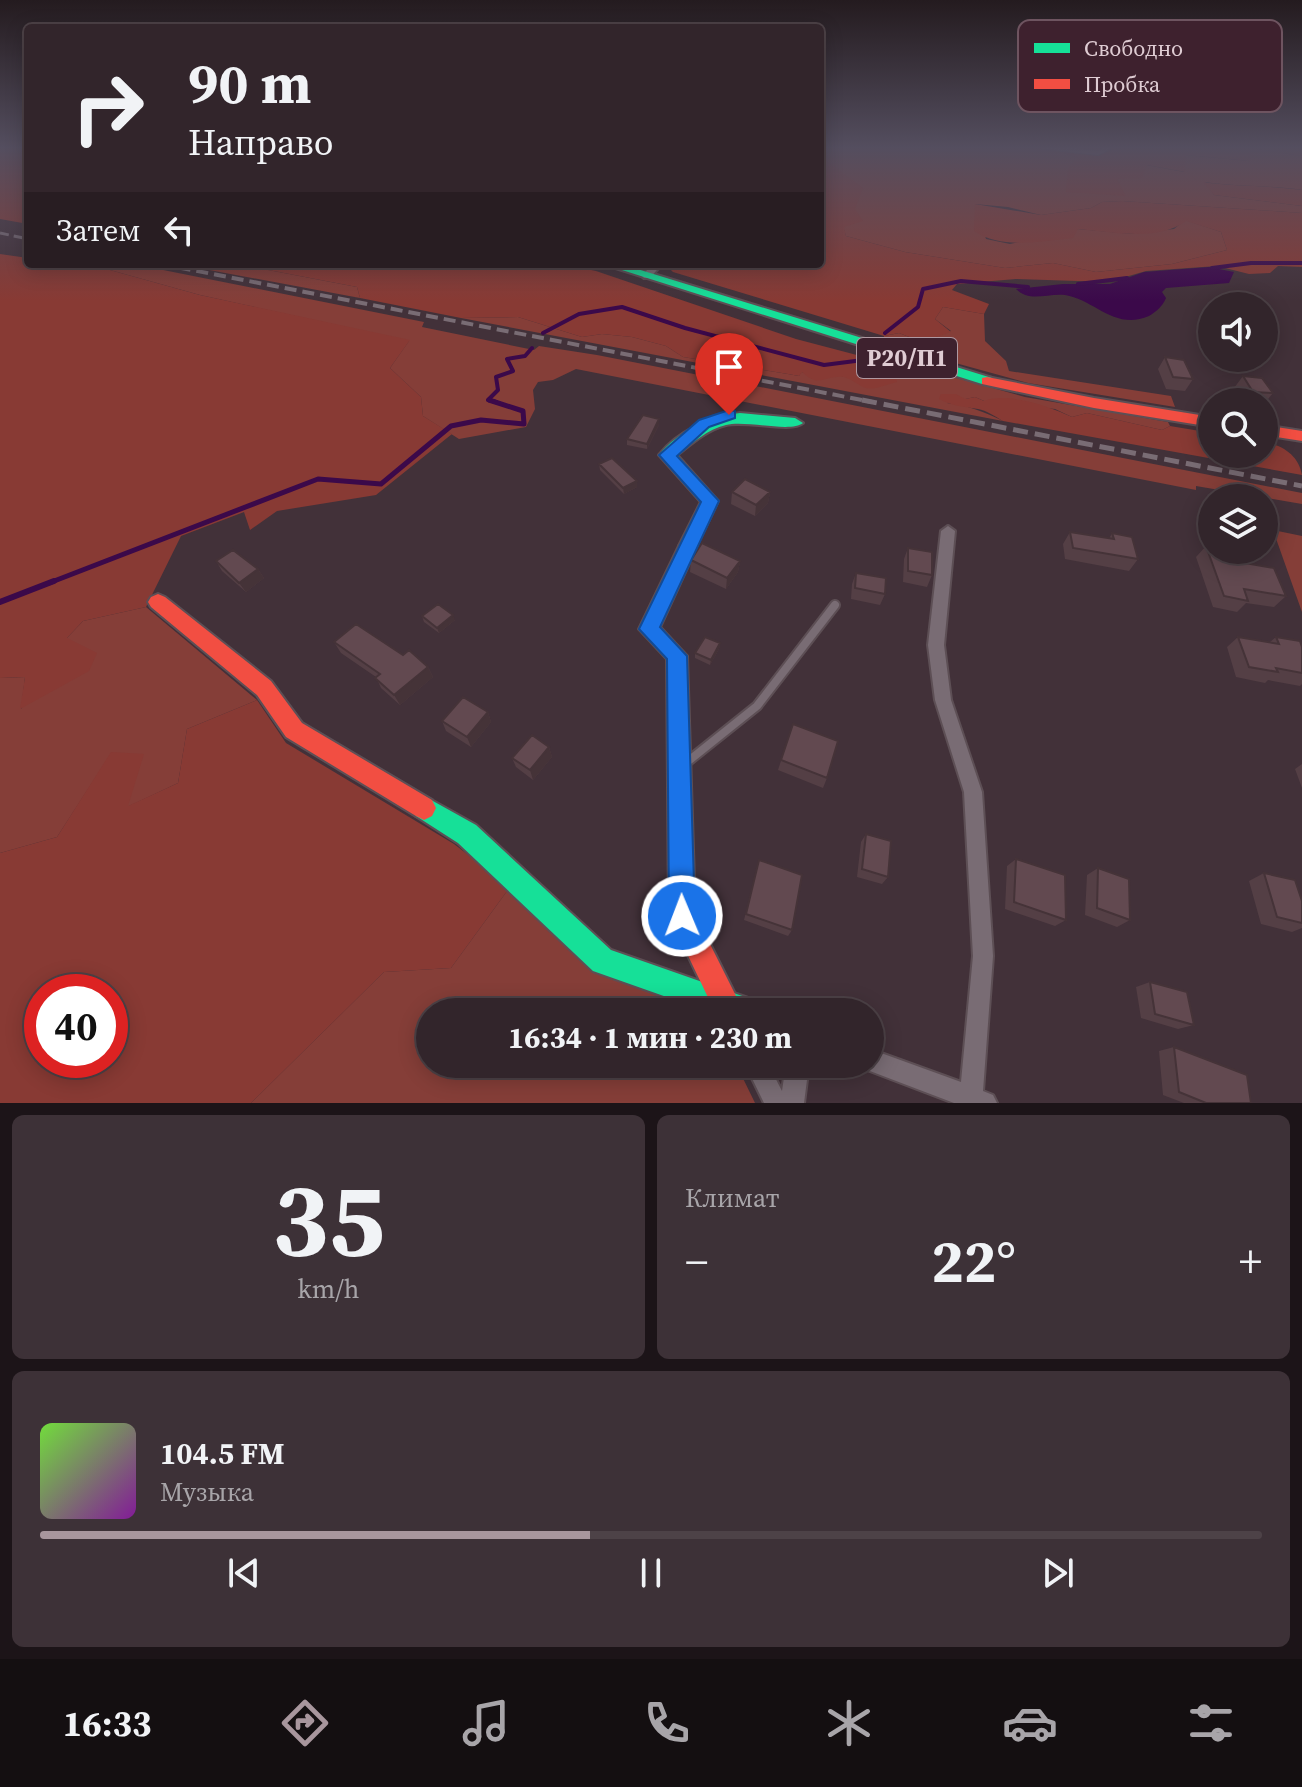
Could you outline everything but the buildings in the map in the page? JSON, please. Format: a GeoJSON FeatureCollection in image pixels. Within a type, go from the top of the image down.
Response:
{"type":"FeatureCollection","features":[{"type":"Feature","properties":{"kind":"street","name":"Р20/П1"},"geometry":{"type":"LineString","coordinates":[[652,270],[968,377],[1094,403],[1198,420]]}},
{"type":"Feature","properties":{"kind":"street"},"geometry":{"type":"LineString","coordinates":[[723,998],[682,916],[677,656],[649,629],[710,501],[667,455],[704,423],[729,415],[795,423]]}},
{"type":"Feature","properties":{"kind":"street"},"geometry":{"type":"LineString","coordinates":[[1278,432],[1302,436]]}},
{"type":"Feature","properties":{"kind":"street"},"geometry":{"type":"LineString","coordinates":[[884,1065],[978,1100],[983,956],[973,792],[943,700],[936,645],[948,531]]}},
{"type":"Feature","properties":{"kind":"street"},"geometry":{"type":"LineString","coordinates":[[158,602],[264,688],[294,730],[467,834],[603,961],[701,998]]}},
{"type":"Feature","properties":{"kind":"street"},"geometry":{"type":"LineString","coordinates":[[763,1078],[776,1103]]}},
{"type":"Feature","properties":{"kind":"street"},"geometry":{"type":"LineString","coordinates":[[792,1103],[795,1078]]}},
{"type":"Feature","properties":{"kind":"lane"},"geometry":{"type":"LineString","coordinates":[[679,768],[757,706],[835,605]]}},
{"type":"Feature","properties":{"kind":"shaded area"},"geometry":{"type":"Polygon","coordinates":[[[0,198],[24,198],[24,223],[0,219],[0,198]]]}},
{"type":"Feature","properties":{"kind":"shaded area"},"geometry":{"type":"Polygon","coordinates":[[[824,198],[859,198],[855,209],[863,221],[844,227],[846,236],[905,252],[1005,268],[1053,263],[1096,272],[1172,264],[1227,250],[1221,232],[1186,221],[1162,232],[1148,234],[1078,229],[1073,238],[1022,243],[997,241],[974,231],[975,204],[1041,215],[1091,208],[1102,202],[1122,201],[1302,213],[1302,267],[1278,266],[1270,273],[1249,274],[1217,266],[1146,271],[1108,282],[1016,279],[957,284],[952,290],[989,304],[984,314],[943,307],[935,319],[951,332],[922,342],[899,333],[884,336],[673,272],[669,268],[824,268],[824,198]]]}},
{"type":"Feature","properties":{"kind":"shaded area"},"geometry":{"type":"Polygon","coordinates":[[[834,198],[1242,198],[1302,206],[1302,213],[1122,201],[1102,202],[1091,208],[1041,215],[1008,207],[975,204],[986,239],[1010,244],[1078,229],[1132,234],[1174,229],[1185,220],[1221,232],[1227,250],[1172,264],[1096,272],[1053,263],[1005,268],[905,252],[846,236],[834,198]]]}},
{"type":"Feature","properties":{"kind":"shaded area"},"geometry":{"type":"Polygon","coordinates":[[[1242,198],[1302,198],[1302,206],[1242,198]]]}},
{"type":"Feature","properties":{"kind":"shaded area"},"geometry":{"type":"Polygon","coordinates":[[[0,254],[24,257],[24,268],[110,270],[200,295],[410,340],[390,368],[421,397],[423,416],[452,434],[376,495],[277,511],[250,530],[244,512],[181,536],[146,607],[83,621],[67,638],[97,653],[89,671],[20,709],[25,677],[0,678],[0,254]]]}},
{"type":"Feature","properties":{"kind":"shaded area"},"geometry":{"type":"Polygon","coordinates":[[[1209,267],[1234,272],[1229,283],[1166,288],[1162,292],[1166,298],[1159,308],[1137,320],[1115,317],[1065,295],[1033,297],[1016,289],[1063,284],[1110,284],[1144,272],[1209,267]]]}},
{"type":"Feature","properties":{"kind":"shaded area"},"geometry":{"type":"Polygon","coordinates":[[[96,268],[153,268],[424,322],[422,327],[534,350],[539,346],[597,355],[1256,484],[1198,484],[1196,490],[576,369],[553,380],[538,382],[533,390],[535,409],[526,427],[459,439],[423,416],[421,397],[390,368],[409,341],[200,295],[96,268]]]}},
{"type":"Feature","properties":{"kind":"shaded area"},"geometry":{"type":"Polygon","coordinates":[[[199,268],[258,268],[357,287],[360,298],[199,268]]]}},
{"type":"Feature","properties":{"kind":"shaded area"},"geometry":{"type":"Polygon","coordinates":[[[258,268],[581,268],[796,339],[872,359],[882,370],[879,377],[896,377],[897,382],[866,388],[841,377],[816,380],[802,372],[799,376],[683,357],[666,346],[632,337],[602,334],[582,337],[518,317],[461,318],[360,298],[357,287],[258,268]]]}},
{"type":"Feature","properties":{"kind":"shaded area"},"geometry":{"type":"Polygon","coordinates":[[[943,307],[984,314],[985,341],[1006,361],[1009,371],[1171,396],[1175,407],[1028,383],[883,343],[884,336],[899,333],[922,342],[951,331],[935,319],[943,307]]]}},
{"type":"Feature","properties":{"kind":"shaded area"},"geometry":{"type":"Polygon","coordinates":[[[518,317],[582,337],[602,334],[632,337],[666,346],[683,357],[799,376],[801,372],[838,375],[871,387],[886,382],[879,377],[882,370],[872,359],[874,355],[1025,397],[1168,422],[1170,426],[1162,430],[1087,413],[1072,417],[1055,409],[984,401],[975,397],[947,403],[976,409],[1003,421],[461,318],[518,317]]]}},
{"type":"Feature","properties":{"kind":"shaded area"},"geometry":{"type":"Polygon","coordinates":[[[941,394],[956,394],[965,399],[975,397],[984,401],[1016,399],[1072,417],[1087,413],[1162,430],[1170,426],[1198,431],[1198,456],[1003,421],[981,410],[939,399],[941,394]]]}},
{"type":"Feature","properties":{"kind":"shaded area"},"geometry":{"type":"Polygon","coordinates":[[[1278,447],[1294,457],[1302,475],[1263,468],[1278,468],[1278,447]]]}},
{"type":"Feature","properties":{"kind":"shaded area"},"geometry":{"type":"Polygon","coordinates":[[[1278,488],[1302,493],[1302,504],[1278,500],[1278,488]]]}},
{"type":"Feature","properties":{"kind":"shaded area"},"geometry":{"type":"Polygon","coordinates":[[[1278,531],[1302,536],[1302,612],[1278,544],[1278,531]]]}},
{"type":"Feature","properties":{"kind":"shaded area"},"geometry":{"type":"Polygon","coordinates":[[[146,607],[257,700],[187,729],[178,783],[127,807],[112,752],[57,837],[0,853],[0,678],[25,677],[21,709],[66,639],[83,621],[146,607]]]}},
{"type":"Feature","properties":{"kind":"shaded area"},"geometry":{"type":"Polygon","coordinates":[[[257,700],[286,743],[454,844],[510,887],[451,968],[384,972],[251,1103],[0,1103],[0,853],[57,837],[111,752],[144,754],[128,806],[178,783],[187,729],[257,700]]]}},
{"type":"Feature","properties":{"kind":"shaded area"},"geometry":{"type":"Polygon","coordinates":[[[510,887],[688,998],[416,998],[416,1078],[743,1078],[755,1103],[251,1103],[384,972],[451,968],[510,887]]]}},
{"type":"Feature","properties":{"kind":"waterway"},"geometry":{"type":"LineString","coordinates":[[1212,268],[1251,263],[1302,263]]}},
{"type":"Feature","properties":{"kind":"waterway"},"geometry":{"type":"LineString","coordinates":[[1078,284],[1127,278]]}},
{"type":"Feature","properties":{"kind":"waterway"},"geometry":{"type":"LineString","coordinates":[[885,333],[918,307],[923,289],[961,281],[1028,287]]}},
{"type":"Feature","properties":{"kind":"waterway"},"geometry":{"type":"LineString","coordinates":[[543,333],[579,314],[622,307],[685,328],[824,365],[863,360]]}},
{"type":"Feature","properties":{"kind":"waterway"},"geometry":{"type":"LineString","coordinates":[[492,401],[488,400],[498,390],[496,377],[513,371],[507,359],[525,356],[532,348]]}},
{"type":"Feature","properties":{"kind":"waterway"},"geometry":{"type":"LineString","coordinates":[[49,583],[318,479],[381,484],[451,426],[481,420],[524,424],[523,411],[492,401]]}},
{"type":"Feature","properties":{"kind":"waterway"},"geometry":{"type":"LineString","coordinates":[[0,602],[54,581]]}},
{"type":"Feature","properties":{"kind":"railway"},"geometry":{"type":"LineString","coordinates":[[0,233],[24,238]]}},
{"type":"Feature","properties":{"kind":"railway"},"geometry":{"type":"LineString","coordinates":[[182,268],[872,402]]}},
{"type":"Feature","properties":{"kind":"railway"},"geometry":{"type":"LineString","coordinates":[[862,400],[1302,486]]}},
{"type":"Feature","properties":{"kind":"traffic: fast"},"geometry":{"type":"LineString","coordinates":[[622,268],[987,381]]}},
{"type":"Feature","properties":{"kind":"traffic: fast"},"geometry":{"type":"LineString","coordinates":[[688,546],[710,501],[667,455],[700,431],[726,420],[755,418],[795,423]]}},
{"type":"Feature","properties":{"kind":"traffic: fast"},"geometry":{"type":"LineString","coordinates":[[424,808],[467,834],[603,961],[708,998]]}},
{"type":"Feature","properties":{"kind":"traffic: jam"},"geometry":{"type":"LineString","coordinates":[[987,381],[1198,420]]}},
{"type":"Feature","properties":{"kind":"traffic: jam"},"geometry":{"type":"LineString","coordinates":[[1278,432],[1302,436]]}},
{"type":"Feature","properties":{"kind":"traffic: jam"},"geometry":{"type":"LineString","coordinates":[[688,546],[649,629],[677,656],[682,916],[723,998]]}},
{"type":"Feature","properties":{"kind":"traffic: jam"},"geometry":{"type":"LineString","coordinates":[[158,602],[264,688],[294,730],[424,808]]}},
{"type":"Feature","properties":{"kind":"route"},"geometry":{"type":"LineString","coordinates":[[682,916],[677,656],[649,629],[710,501],[667,455],[704,423],[729,415]]}}]}
